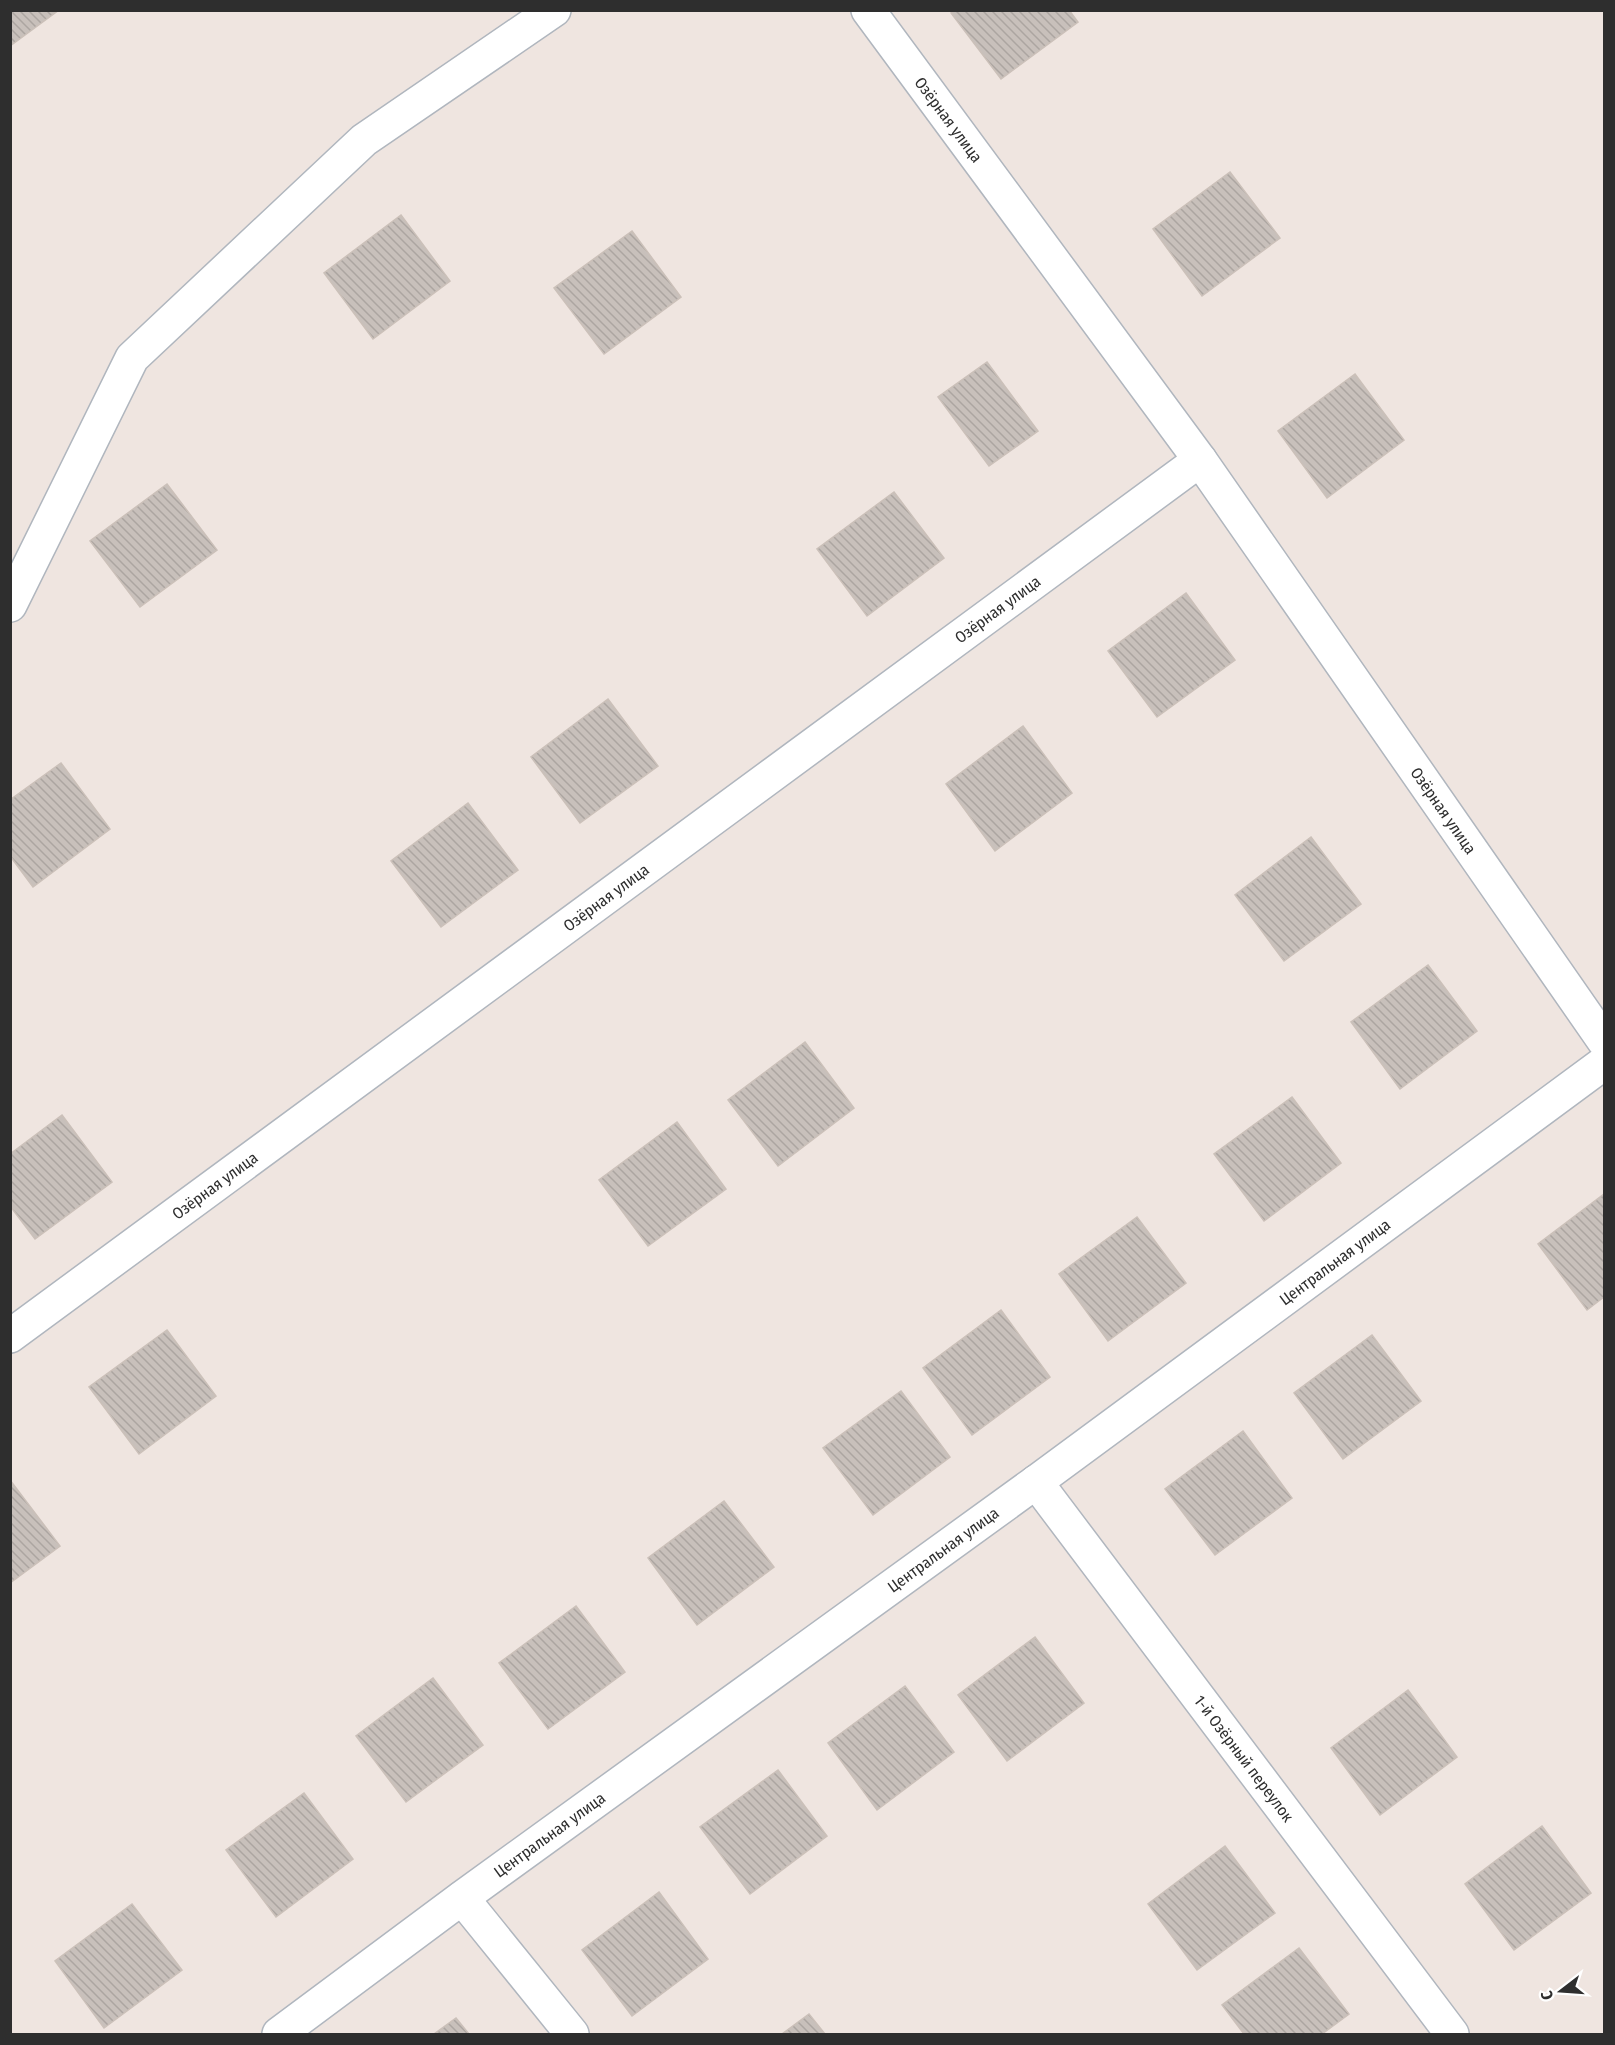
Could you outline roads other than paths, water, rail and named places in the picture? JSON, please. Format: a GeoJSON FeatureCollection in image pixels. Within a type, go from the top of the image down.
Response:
{"type":"FeatureCollection","features":[{"type":"Feature","properties":{"kind":"street"},"geometry":{"type":"LineString","coordinates":[[10,605],[132,358],[364,140],[554,10]]}},
{"type":"Feature","properties":{"kind":"street","name":"Озёрная улица"},"geometry":{"type":"LineString","coordinates":[[868,10],[1200,460],[1605,1041]]}},
{"type":"Feature","properties":{"kind":"street","name":"Озёрная улица"},"geometry":{"type":"LineString","coordinates":[[10,1335],[1200,460]]}},
{"type":"Feature","properties":{"kind":"street","name":"Центральная улица"},"geometry":{"type":"LineString","coordinates":[[279,2034],[462,1898],[1036,1482],[1605,1063]]}},
{"type":"Feature","properties":{"kind":"street","name":"1-й Озёрный переулок"},"geometry":{"type":"LineString","coordinates":[[1036,1482],[1452,2034]]}},
{"type":"Feature","properties":{"kind":"street"},"geometry":{"type":"LineString","coordinates":[[462,1898],[572,2034]]}}]}
